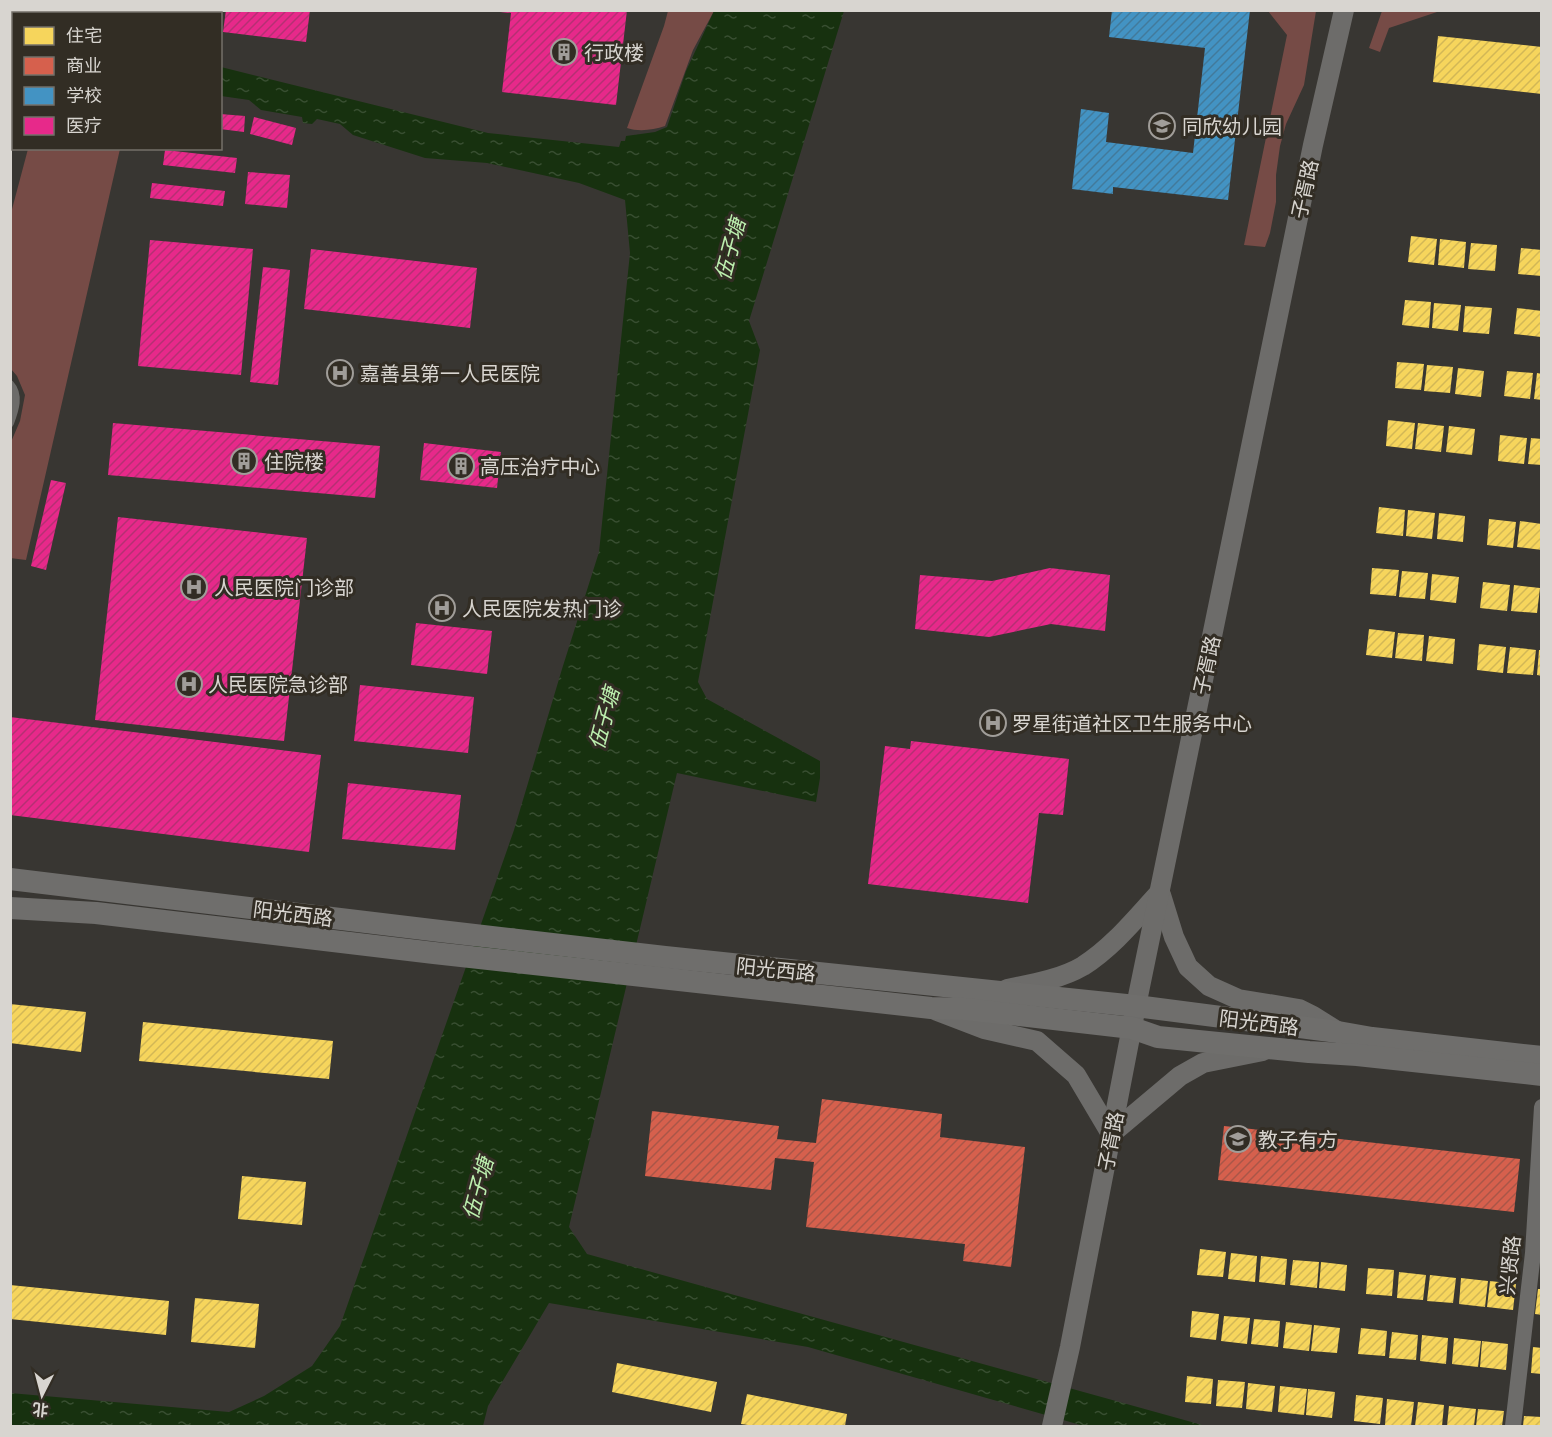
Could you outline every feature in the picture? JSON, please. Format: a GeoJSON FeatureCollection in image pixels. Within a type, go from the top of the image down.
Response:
{"type":"FeatureCollection","features":[{"type":"Feature","properties":{"kind":"main road"},"geometry":{"type":"LineString","coordinates":[[10,870],[35,882]]}},
{"type":"Feature","properties":{"kind":"main road","name":"阳光西路"},"geometry":{"type":"LineString","coordinates":[[10,879],[440,932],[931,1008],[1134,1017],[1338,1032],[1372,1038],[1542,1057]]}},
{"type":"Feature","properties":{"kind":"main road","name":"阳光西路"},"geometry":{"type":"LineString","coordinates":[[10,908],[96,913],[434,953],[998,991],[1134,1017],[1158,1037],[1542,1075]]}},
{"type":"Feature","properties":{"kind":"street","name":"子胥路"},"geometry":{"type":"LineString","coordinates":[[1053,1426],[1134,1017],[1313,144],[1344,10]]}},
{"type":"Feature","properties":{"kind":"street"},"geometry":{"type":"LineString","coordinates":[[998,991],[1048,981],[1082,967],[1113,943],[1160,892]]}},
{"type":"Feature","properties":{"kind":"street"},"geometry":{"type":"LineString","coordinates":[[1160,892],[1174,937],[1188,967],[1209,986],[1238,999],[1299,1009],[1338,1032]]}},
{"type":"Feature","properties":{"kind":"street"},"geometry":{"type":"LineString","coordinates":[[931,1008],[984,1029],[1037,1041],[1076,1075],[1111,1134],[1180,1076],[1203,1063],[1275,1049]]}},
{"type":"Feature","properties":{"kind":"street","name":"兴贤路"},"geometry":{"type":"LineString","coordinates":[[1513,1426],[1533,1253],[1542,1107]]}},
{"type":"Feature","properties":{"kind":"lane"},"geometry":{"type":"LineString","coordinates":[[10,384],[15,390],[16,406],[10,423]]}},
{"type":"Feature","properties":{"kind":"shaded area"},"geometry":{"type":"Polygon","coordinates":[[[69,10],[116,12],[69,12],[69,10]]]}},
{"type":"Feature","properties":{"kind":"shaded area"},"geometry":{"type":"Polygon","coordinates":[[[1382,10],[1440,11],[1389,28],[1380,52],[1369,48],[1382,10]]]}},
{"type":"Feature","properties":{"kind":"shaded area"},"geometry":{"type":"Polygon","coordinates":[[[668,11],[714,11],[693,50],[665,126],[646,130],[627,128],[664,26],[668,11]]]}},
{"type":"Feature","properties":{"kind":"shaded area"},"geometry":{"type":"Polygon","coordinates":[[[1268,11],[1316,11],[1304,85],[1286,124],[1280,146],[1276,175],[1276,202],[1265,247],[1244,245],[1287,35],[1268,11]]]}},
{"type":"Feature","properties":{"kind":"shaded area"},"geometry":{"type":"Polygon","coordinates":[[[28,150],[120,150],[26,560],[10,558],[11,442],[20,421],[25,395],[17,376],[11,369],[11,213],[28,150]]]}},
{"type":"Feature","properties":{"kind":"water","name":"伍子塘"},"geometry":{"type":"Polygon","coordinates":[[[714,11],[844,11],[749,321],[760,350],[698,682],[707,699],[820,761],[820,778],[816,802],[677,773],[569,1227],[587,1254],[1206,1426],[1084,1426],[808,1347],[549,1303],[488,1406],[483,1426],[11,1426],[10,1393],[229,1412],[264,1396],[312,1366],[340,1326],[514,830],[599,552],[630,253],[625,200],[579,183],[487,163],[425,158],[353,135],[340,124],[317,119],[312,124],[303,123],[302,117],[261,110],[249,100],[222,96],[222,67],[488,133],[619,147],[621,141],[625,141],[626,136],[655,132],[667,127],[686,71],[714,11]]]}},
{"type":"Feature","properties":{"kind":"building: 住宅"},"geometry":{"type":"Polygon","coordinates":[[[1438,36],[1542,47],[1542,94],[1433,82],[1438,36]]]}},
{"type":"Feature","properties":{"kind":"building: 住宅"},"geometry":{"type":"Polygon","coordinates":[[[1411,236],[1437,239],[1434,265],[1408,262],[1411,236]]]}},
{"type":"Feature","properties":{"kind":"building: 住宅"},"geometry":{"type":"Polygon","coordinates":[[[1440,239],[1466,242],[1464,268],[1438,265],[1440,239]]]}},
{"type":"Feature","properties":{"kind":"building: 住宅"},"geometry":{"type":"Polygon","coordinates":[[[1471,243],[1497,245],[1495,271],[1468,269],[1471,243]]]}},
{"type":"Feature","properties":{"kind":"building: 住宅"},"geometry":{"type":"Polygon","coordinates":[[[1521,248],[1542,250],[1542,276],[1518,274],[1521,248]]]}},
{"type":"Feature","properties":{"kind":"building: 住宅"},"geometry":{"type":"Polygon","coordinates":[[[1405,300],[1431,302],[1429,328],[1402,325],[1405,300]]]}},
{"type":"Feature","properties":{"kind":"building: 住宅"},"geometry":{"type":"Polygon","coordinates":[[[1434,303],[1461,305],[1458,331],[1432,328],[1434,303]]]}},
{"type":"Feature","properties":{"kind":"building: 住宅"},"geometry":{"type":"Polygon","coordinates":[[[1465,306],[1492,308],[1489,334],[1463,332],[1465,306]]]}},
{"type":"Feature","properties":{"kind":"building: 住宅"},"geometry":{"type":"Polygon","coordinates":[[[1517,308],[1542,311],[1541,337],[1514,334],[1517,308]]]}},
{"type":"Feature","properties":{"kind":"building: 住宅"},"geometry":{"type":"Polygon","coordinates":[[[1397,362],[1424,364],[1421,390],[1395,388],[1397,362]]]}},
{"type":"Feature","properties":{"kind":"building: 住宅"},"geometry":{"type":"Polygon","coordinates":[[[1427,365],[1453,367],[1450,393],[1424,391],[1427,365]]]}},
{"type":"Feature","properties":{"kind":"building: 住宅"},"geometry":{"type":"Polygon","coordinates":[[[1458,368],[1484,371],[1481,397],[1455,394],[1458,368]]]}},
{"type":"Feature","properties":{"kind":"building: 住宅"},"geometry":{"type":"Polygon","coordinates":[[[1507,371],[1533,373],[1530,399],[1504,396],[1507,371]]]}},
{"type":"Feature","properties":{"kind":"building: 住宅"},"geometry":{"type":"Polygon","coordinates":[[[1537,373],[1542,374],[1542,400],[1534,399],[1537,373]]]}},
{"type":"Feature","properties":{"kind":"building: 住宅"},"geometry":{"type":"Polygon","coordinates":[[[1388,420],[1415,423],[1412,449],[1386,446],[1388,420]]]}},
{"type":"Feature","properties":{"kind":"building: 住宅"},"geometry":{"type":"Polygon","coordinates":[[[1418,423],[1444,426],[1441,452],[1415,449],[1418,423]]]}},
{"type":"Feature","properties":{"kind":"building: 住宅"},"geometry":{"type":"Polygon","coordinates":[[[1449,426],[1475,429],[1472,455],[1446,452],[1449,426]]]}},
{"type":"Feature","properties":{"kind":"building: 住宅"},"geometry":{"type":"Polygon","coordinates":[[[1500,435],[1527,438],[1524,464],[1498,461],[1500,435]]]}},
{"type":"Feature","properties":{"kind":"building: 住宅"},"geometry":{"type":"Polygon","coordinates":[[[1531,438],[1542,439],[1542,465],[1528,464],[1531,438]]]}},
{"type":"Feature","properties":{"kind":"building: 住宅"},"geometry":{"type":"Polygon","coordinates":[[[1379,507],[1405,510],[1403,536],[1376,533],[1379,507]]]}},
{"type":"Feature","properties":{"kind":"building: 住宅"},"geometry":{"type":"Polygon","coordinates":[[[1408,510],[1435,513],[1432,539],[1406,536],[1408,510]]]}},
{"type":"Feature","properties":{"kind":"building: 住宅"},"geometry":{"type":"Polygon","coordinates":[[[1439,513],[1465,516],[1463,542],[1437,539],[1439,513]]]}},
{"type":"Feature","properties":{"kind":"building: 住宅"},"geometry":{"type":"Polygon","coordinates":[[[1489,519],[1516,522],[1513,548],[1487,545],[1489,519]]]}},
{"type":"Feature","properties":{"kind":"building: 住宅"},"geometry":{"type":"Polygon","coordinates":[[[1520,521],[1542,524],[1542,550],[1517,547],[1520,521]]]}},
{"type":"Feature","properties":{"kind":"building: 住宅"},"geometry":{"type":"Polygon","coordinates":[[[1372,568],[1399,570],[1396,596],[1370,594],[1372,568]]]}},
{"type":"Feature","properties":{"kind":"building: 住宅"},"geometry":{"type":"Polygon","coordinates":[[[1402,571],[1428,573],[1425,599],[1399,597],[1402,571]]]}},
{"type":"Feature","properties":{"kind":"building: 住宅"},"geometry":{"type":"Polygon","coordinates":[[[1432,574],[1459,577],[1456,603],[1430,600],[1432,574]]]}},
{"type":"Feature","properties":{"kind":"building: 住宅"},"geometry":{"type":"Polygon","coordinates":[[[1483,582],[1510,585],[1507,611],[1480,608],[1483,582]]]}},
{"type":"Feature","properties":{"kind":"building: 住宅"},"geometry":{"type":"Polygon","coordinates":[[[1514,585],[1540,588],[1537,613],[1511,611],[1514,585]]]}},
{"type":"Feature","properties":{"kind":"building: 住宅"},"geometry":{"type":"Polygon","coordinates":[[[1369,629],[1395,632],[1392,658],[1366,655],[1369,629]]]}},
{"type":"Feature","properties":{"kind":"building: 住宅"},"geometry":{"type":"Polygon","coordinates":[[[1398,633],[1424,635],[1422,661],[1395,658],[1398,633]]]}},
{"type":"Feature","properties":{"kind":"building: 住宅"},"geometry":{"type":"Polygon","coordinates":[[[1429,636],[1455,639],[1453,664],[1426,661],[1429,636]]]}},
{"type":"Feature","properties":{"kind":"building: 住宅"},"geometry":{"type":"Polygon","coordinates":[[[1479,644],[1506,647],[1503,673],[1477,670],[1479,644]]]}},
{"type":"Feature","properties":{"kind":"building: 住宅"},"geometry":{"type":"Polygon","coordinates":[[[1510,647],[1536,650],[1533,675],[1507,673],[1510,647]]]}},
{"type":"Feature","properties":{"kind":"building: 住宅"},"geometry":{"type":"Polygon","coordinates":[[[1539,650],[1542,650],[1542,676],[1537,675],[1539,650]]]}},
{"type":"Feature","properties":{"kind":"building: 住宅"},"geometry":{"type":"Polygon","coordinates":[[[10,1004],[86,1012],[81,1052],[10,1043],[10,1004]]]}},
{"type":"Feature","properties":{"kind":"building: 住宅"},"geometry":{"type":"Polygon","coordinates":[[[143,1022],[333,1041],[329,1079],[139,1061],[143,1022]]]}},
{"type":"Feature","properties":{"kind":"building: 住宅"},"geometry":{"type":"Polygon","coordinates":[[[242,1176],[306,1182],[302,1225],[238,1219],[242,1176]]]}},
{"type":"Feature","properties":{"kind":"building: 住宅"},"geometry":{"type":"Polygon","coordinates":[[[1200,1249],[1226,1252],[1223,1277],[1197,1275],[1200,1249]]]}},
{"type":"Feature","properties":{"kind":"building: 住宅"},"geometry":{"type":"Polygon","coordinates":[[[1231,1253],[1257,1256],[1255,1282],[1228,1279],[1231,1253]]]}},
{"type":"Feature","properties":{"kind":"building: 住宅"},"geometry":{"type":"Polygon","coordinates":[[[1261,1256],[1287,1259],[1285,1285],[1259,1282],[1261,1256]]]}},
{"type":"Feature","properties":{"kind":"building: 住宅"},"geometry":{"type":"Polygon","coordinates":[[[1293,1260],[1319,1262],[1317,1288],[1290,1285],[1293,1260]]]}},
{"type":"Feature","properties":{"kind":"building: 住宅"},"geometry":{"type":"Polygon","coordinates":[[[1321,1262],[1347,1265],[1345,1291],[1319,1288],[1321,1262]]]}},
{"type":"Feature","properties":{"kind":"building: 住宅"},"geometry":{"type":"Polygon","coordinates":[[[1368,1268],[1394,1270],[1392,1296],[1366,1294],[1368,1268]]]}},
{"type":"Feature","properties":{"kind":"building: 住宅"},"geometry":{"type":"Polygon","coordinates":[[[1399,1272],[1426,1275],[1423,1300],[1397,1298],[1399,1272]]]}},
{"type":"Feature","properties":{"kind":"building: 住宅"},"geometry":{"type":"Polygon","coordinates":[[[1430,1275],[1456,1278],[1453,1303],[1427,1301],[1430,1275]]]}},
{"type":"Feature","properties":{"kind":"building: 住宅"},"geometry":{"type":"Polygon","coordinates":[[[1461,1278],[1488,1281],[1485,1307],[1459,1304],[1461,1278]]]}},
{"type":"Feature","properties":{"kind":"building: 住宅"},"geometry":{"type":"Polygon","coordinates":[[[1490,1281],[1516,1284],[1513,1310],[1487,1307],[1490,1281]]]}},
{"type":"Feature","properties":{"kind":"building: 住宅"},"geometry":{"type":"Polygon","coordinates":[[[10,1285],[169,1301],[166,1335],[10,1319],[10,1285]]]}},
{"type":"Feature","properties":{"kind":"building: 住宅"},"geometry":{"type":"Polygon","coordinates":[[[1538,1289],[1542,1289],[1542,1315],[1535,1314],[1538,1289]]]}},
{"type":"Feature","properties":{"kind":"building: 住宅"},"geometry":{"type":"Polygon","coordinates":[[[195,1298],[259,1304],[255,1348],[191,1342],[195,1298]]]}},
{"type":"Feature","properties":{"kind":"building: 住宅"},"geometry":{"type":"Polygon","coordinates":[[[1192,1311],[1219,1314],[1216,1340],[1190,1337],[1192,1311]]]}},
{"type":"Feature","properties":{"kind":"building: 住宅"},"geometry":{"type":"Polygon","coordinates":[[[1224,1316],[1250,1318],[1247,1344],[1221,1341],[1224,1316]]]}},
{"type":"Feature","properties":{"kind":"building: 住宅"},"geometry":{"type":"Polygon","coordinates":[[[1254,1319],[1280,1321],[1278,1347],[1251,1344],[1254,1319]]]}},
{"type":"Feature","properties":{"kind":"building: 住宅"},"geometry":{"type":"Polygon","coordinates":[[[1286,1322],[1312,1325],[1309,1351],[1283,1348],[1286,1322]]]}},
{"type":"Feature","properties":{"kind":"building: 住宅"},"geometry":{"type":"Polygon","coordinates":[[[1314,1325],[1340,1328],[1337,1353],[1311,1351],[1314,1325]]]}},
{"type":"Feature","properties":{"kind":"building: 住宅"},"geometry":{"type":"Polygon","coordinates":[[[1361,1328],[1387,1331],[1385,1356],[1358,1354],[1361,1328]]]}},
{"type":"Feature","properties":{"kind":"building: 住宅"},"geometry":{"type":"Polygon","coordinates":[[[1392,1332],[1418,1335],[1416,1360],[1389,1358],[1392,1332]]]}},
{"type":"Feature","properties":{"kind":"building: 住宅"},"geometry":{"type":"Polygon","coordinates":[[[1422,1335],[1448,1338],[1446,1364],[1420,1361],[1422,1335]]]}},
{"type":"Feature","properties":{"kind":"building: 住宅"},"geometry":{"type":"Polygon","coordinates":[[[1454,1338],[1481,1341],[1478,1367],[1452,1364],[1454,1338]]]}},
{"type":"Feature","properties":{"kind":"building: 住宅"},"geometry":{"type":"Polygon","coordinates":[[[1482,1341],[1508,1344],[1506,1370],[1480,1367],[1482,1341]]]}},
{"type":"Feature","properties":{"kind":"building: 住宅"},"geometry":{"type":"Polygon","coordinates":[[[1533,1347],[1542,1348],[1542,1374],[1531,1373],[1533,1347]]]}},
{"type":"Feature","properties":{"kind":"building: 住宅"},"geometry":{"type":"Polygon","coordinates":[[[617,1363],[717,1382],[711,1412],[612,1392],[617,1363]]]}},
{"type":"Feature","properties":{"kind":"building: 住宅"},"geometry":{"type":"Polygon","coordinates":[[[1187,1376],[1213,1379],[1211,1404],[1185,1402],[1187,1376]]]}},
{"type":"Feature","properties":{"kind":"building: 住宅"},"geometry":{"type":"Polygon","coordinates":[[[1218,1380],[1245,1382],[1242,1408],[1216,1406],[1218,1380]]]}},
{"type":"Feature","properties":{"kind":"building: 住宅"},"geometry":{"type":"Polygon","coordinates":[[[1248,1383],[1275,1386],[1272,1412],[1246,1409],[1248,1383]]]}},
{"type":"Feature","properties":{"kind":"building: 住宅"},"geometry":{"type":"Polygon","coordinates":[[[1280,1386],[1307,1389],[1304,1415],[1278,1412],[1280,1386]]]}},
{"type":"Feature","properties":{"kind":"building: 住宅"},"geometry":{"type":"Polygon","coordinates":[[[1308,1389],[1335,1392],[1332,1418],[1306,1415],[1308,1389]]]}},
{"type":"Feature","properties":{"kind":"building: 住宅"},"geometry":{"type":"Polygon","coordinates":[[[747,1394],[847,1414],[845,1426],[741,1424],[747,1394]]]}},
{"type":"Feature","properties":{"kind":"building: 住宅"},"geometry":{"type":"Polygon","coordinates":[[[1356,1395],[1383,1398],[1380,1424],[1354,1421],[1356,1395]]]}},
{"type":"Feature","properties":{"kind":"building: 住宅"},"geometry":{"type":"Polygon","coordinates":[[[1387,1399],[1414,1402],[1411,1426],[1385,1425],[1387,1399]]]}},
{"type":"Feature","properties":{"kind":"building: 住宅"},"geometry":{"type":"Polygon","coordinates":[[[1418,1402],[1444,1405],[1442,1426],[1415,1426],[1418,1402]]]}},
{"type":"Feature","properties":{"kind":"building: 住宅"},"geometry":{"type":"Polygon","coordinates":[[[1449,1406],[1476,1409],[1474,1426],[1447,1426],[1449,1406]]]}},
{"type":"Feature","properties":{"kind":"building: 住宅"},"geometry":{"type":"Polygon","coordinates":[[[1478,1409],[1504,1411],[1502,1426],[1476,1426],[1478,1409]]]}},
{"type":"Feature","properties":{"kind":"building: 住宅"},"geometry":{"type":"Polygon","coordinates":[[[1524,1416],[1542,1417],[1542,1426],[1523,1426],[1524,1416]]]}},
{"type":"Feature","properties":{"kind":"building: 商业"},"geometry":{"type":"Polygon","coordinates":[[[822,1099],[942,1114],[940,1137],[1025,1147],[1011,1267],[963,1261],[965,1244],[806,1227],[814,1162],[775,1158],[771,1190],[645,1176],[652,1111],[779,1126],[777,1139],[816,1143],[822,1099]]]}},
{"type":"Feature","properties":{"kind":"building: 商业"},"geometry":{"type":"Polygon","coordinates":[[[1224,1126],[1520,1159],[1514,1212],[1218,1180],[1224,1126]]]}},
{"type":"Feature","properties":{"kind":"building: 学校"},"geometry":{"type":"Polygon","coordinates":[[[1112,10],[1250,10],[1228,200],[1113,187],[1113,194],[1072,189],[1081,109],[1109,113],[1106,142],[1193,153],[1205,48],[1109,37],[1112,10]]]}},
{"type":"Feature","properties":{"kind":"building: 医疗"},"geometry":{"type":"Polygon","coordinates":[[[226,10],[310,10],[306,42],[223,32],[226,10]]]}},
{"type":"Feature","properties":{"kind":"building: 医疗","name":"行政楼"},"geometry":{"type":"Polygon","coordinates":[[[500,10],[627,10],[616,105],[502,92],[511,13],[500,12],[500,10]]]}},
{"type":"Feature","properties":{"kind":"building: 医疗"},"geometry":{"type":"Polygon","coordinates":[[[222,114],[245,116],[244,132],[222,129],[222,114]]]}},
{"type":"Feature","properties":{"kind":"building: 医疗"},"geometry":{"type":"Polygon","coordinates":[[[254,117],[296,128],[292,145],[250,134],[254,117]]]}},
{"type":"Feature","properties":{"kind":"building: 医疗"},"geometry":{"type":"Polygon","coordinates":[[[165,150],[237,158],[235,173],[163,165],[165,150]]]}},
{"type":"Feature","properties":{"kind":"building: 医疗"},"geometry":{"type":"Polygon","coordinates":[[[248,172],[290,175],[287,208],[245,204],[248,172]]]}},
{"type":"Feature","properties":{"kind":"building: 医疗"},"geometry":{"type":"Polygon","coordinates":[[[152,183],[225,191],[223,206],[150,198],[152,183]]]}},
{"type":"Feature","properties":{"kind":"building: 医疗"},"geometry":{"type":"Polygon","coordinates":[[[150,240],[253,249],[241,375],[138,366],[150,240]]]}},
{"type":"Feature","properties":{"kind":"building: 医疗"},"geometry":{"type":"Polygon","coordinates":[[[311,249],[477,268],[470,328],[304,309],[311,249]]]}},
{"type":"Feature","properties":{"kind":"building: 医疗"},"geometry":{"type":"Polygon","coordinates":[[[263,267],[290,270],[278,385],[250,382],[263,267]]]}},
{"type":"Feature","properties":{"kind":"building: 医疗","name":"住院楼"},"geometry":{"type":"Polygon","coordinates":[[[113,423],[380,446],[375,498],[108,475],[113,423]]]}},
{"type":"Feature","properties":{"kind":"building: 医疗","name":"高压治疗中心"},"geometry":{"type":"Polygon","coordinates":[[[424,443],[501,452],[497,488],[420,480],[424,443]]]}},
{"type":"Feature","properties":{"kind":"building: 医疗"},"geometry":{"type":"Polygon","coordinates":[[[51,480],[66,483],[46,570],[31,566],[51,480]]]}},
{"type":"Feature","properties":{"kind":"building: 医疗"},"geometry":{"type":"Polygon","coordinates":[[[118,517],[307,538],[284,741],[95,720],[118,517]]]}},
{"type":"Feature","properties":{"kind":"building: 医疗"},"geometry":{"type":"Polygon","coordinates":[[[1050,568],[1110,575],[1105,631],[1051,624],[989,637],[915,629],[920,575],[992,581],[1050,568]]]}},
{"type":"Feature","properties":{"kind":"building: 医疗"},"geometry":{"type":"Polygon","coordinates":[[[416,623],[492,631],[487,674],[411,665],[416,623]]]}},
{"type":"Feature","properties":{"kind":"building: 医疗"},"geometry":{"type":"Polygon","coordinates":[[[360,685],[474,697],[468,753],[354,741],[360,685]]]}},
{"type":"Feature","properties":{"kind":"building: 医疗"},"geometry":{"type":"Polygon","coordinates":[[[10,717],[321,755],[309,852],[10,815],[10,717]]]}},
{"type":"Feature","properties":{"kind":"building: 医疗"},"geometry":{"type":"Polygon","coordinates":[[[911,741],[1069,759],[1063,815],[1039,813],[1028,903],[868,884],[885,746],[910,749],[911,741]]]}},
{"type":"Feature","properties":{"kind":"building: 医疗"},"geometry":{"type":"Polygon","coordinates":[[[348,783],[461,795],[455,850],[342,839],[348,783]]]}},
{"type":"Feature","properties":{"kind":"place","name":"行政楼"},"geometry":{"type":"Point","coordinates":[564,52]}},
{"type":"Feature","properties":{"kind":"place","name":"同欣幼儿园"},"geometry":{"type":"Point","coordinates":[1162,126]}},
{"type":"Feature","properties":{"kind":"place","name":"嘉善县第一人民医院"},"geometry":{"type":"Point","coordinates":[340,373]}},
{"type":"Feature","properties":{"kind":"place","name":"住院楼"},"geometry":{"type":"Point","coordinates":[244,461]}},
{"type":"Feature","properties":{"kind":"place","name":"高压治疗中心"},"geometry":{"type":"Point","coordinates":[461,466]}},
{"type":"Feature","properties":{"kind":"place","name":"人民医院门诊部"},"geometry":{"type":"Point","coordinates":[194,587]}},
{"type":"Feature","properties":{"kind":"place","name":"人民医院发热门诊"},"geometry":{"type":"Point","coordinates":[442,608]}},
{"type":"Feature","properties":{"kind":"place","name":"人民医院急诊部"},"geometry":{"type":"Point","coordinates":[189,684]}},
{"type":"Feature","properties":{"kind":"place","name":"罗星街道社区卫生服务中心"},"geometry":{"type":"Point","coordinates":[993,723]}},
{"type":"Feature","properties":{"kind":"place","name":"教子有方"},"geometry":{"type":"Point","coordinates":[1238,1139]}}]}
